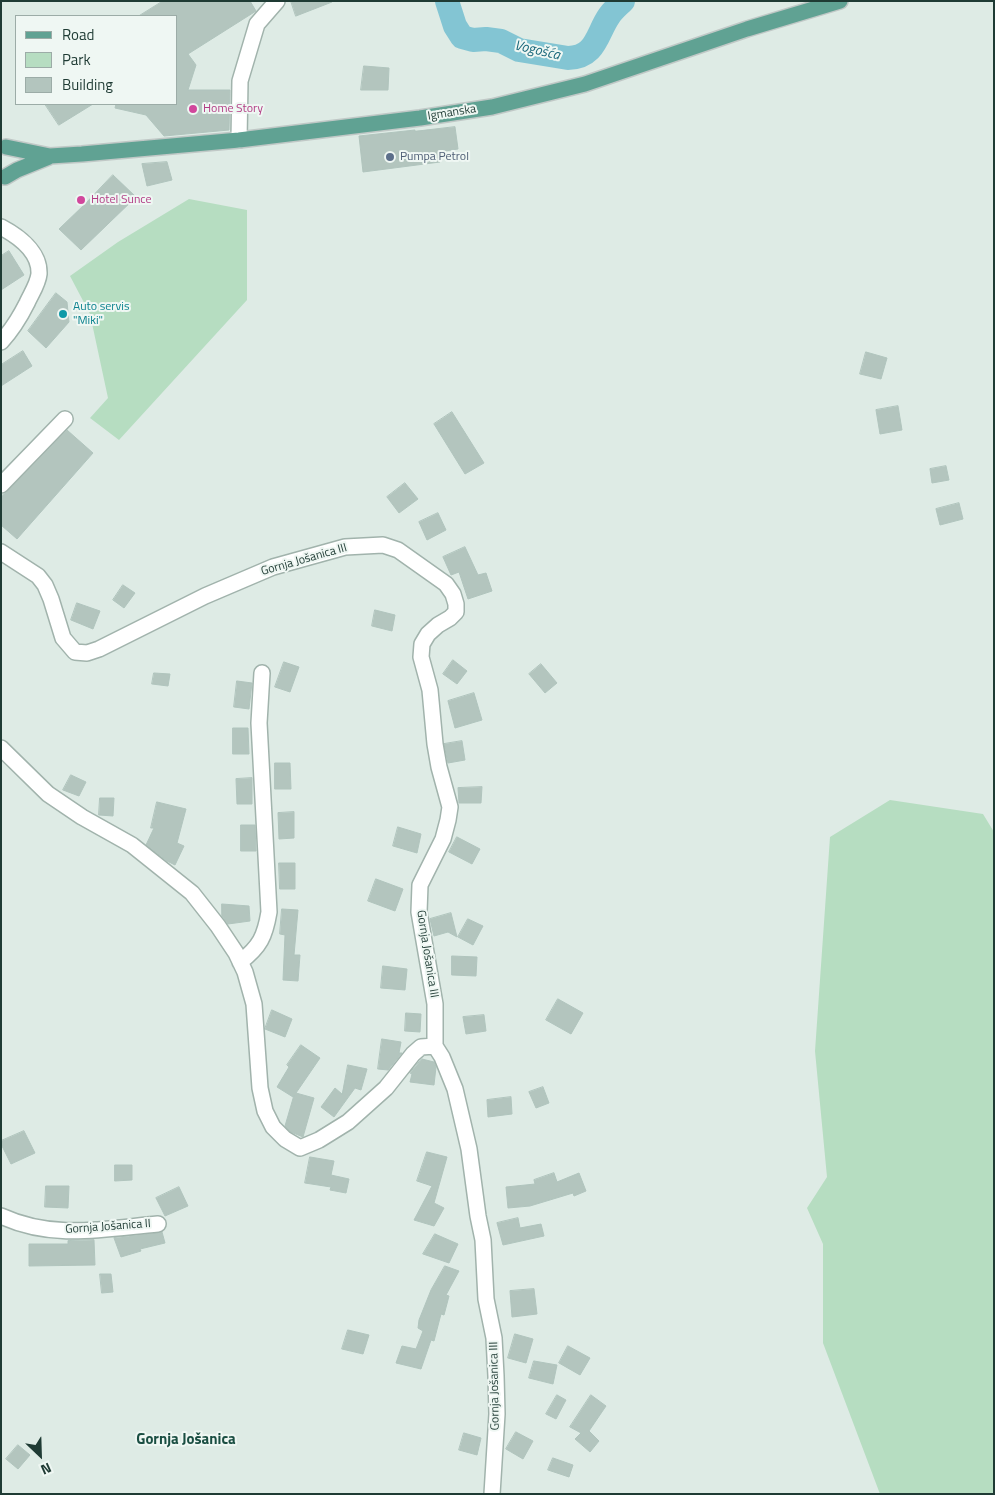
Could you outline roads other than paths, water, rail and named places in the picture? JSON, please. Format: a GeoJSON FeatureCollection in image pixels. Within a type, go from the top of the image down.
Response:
{"type":"FeatureCollection","features":[{"type":"Feature","properties":{"kind":"main road","name":"Igmanska"},"geometry":{"type":"LineString","coordinates":[[3,179],[17,170],[50,156],[239,140],[429,117],[512,103],[586,84],[746,29],[840,1]]}},
{"type":"Feature","properties":{"kind":"main road","name":"Igmanska"},"geometry":{"type":"LineString","coordinates":[[4,144],[50,156]]}},
{"type":"Feature","properties":{"kind":"main road"},"geometry":{"type":"LineString","coordinates":[[3,179],[10,162],[9,154],[4,144]]}},
{"type":"Feature","properties":{"kind":"street"},"geometry":{"type":"LineString","coordinates":[[239,140],[240,81],[256,24],[277,1]]}},
{"type":"Feature","properties":{"kind":"street"},"geometry":{"type":"LineString","coordinates":[[1,227],[15,235],[29,247],[37,263],[39,274],[36,286],[17,322],[1,342]]}},
{"type":"Feature","properties":{"kind":"street"},"geometry":{"type":"LineString","coordinates":[[1,484],[65,418]]}},
{"type":"Feature","properties":{"kind":"street","name":"Gornja Jošanica III"},"geometry":{"type":"LineString","coordinates":[[1,552],[38,576],[45,585],[63,638],[75,652],[87,653],[99,649],[205,596],[273,567],[345,547],[383,545],[398,550],[446,584],[453,594],[456,612],[428,634],[422,644],[421,657],[430,690],[435,744],[450,807],[443,839],[420,885],[418,912],[435,1004],[435,1046],[442,1057],[455,1089],[469,1149],[478,1216],[484,1240],[486,1299],[494,1338],[496,1376],[497,1414],[492,1494]]}},
{"type":"Feature","properties":{"kind":"street"},"geometry":{"type":"LineString","coordinates":[[240,962],[259,945],[266,930],[269,912],[259,723],[262,673]]}},
{"type":"Feature","properties":{"kind":"street"},"geometry":{"type":"LineString","coordinates":[[1,748],[48,794],[82,817],[132,845],[192,893],[218,926],[236,953],[245,972],[254,1004],[260,1088],[265,1111],[273,1127],[285,1139],[300,1148],[319,1140],[348,1122],[386,1088],[413,1054],[421,1047],[435,1046]]}},
{"type":"Feature","properties":{"kind":"street","name":"Gornja Jošanica II"},"geometry":{"type":"LineString","coordinates":[[1,1216],[18,1224],[50,1230],[85,1231],[158,1224]]}},
{"type":"Feature","properties":{"kind":"waterway","name":"Vogošća"},"geometry":{"type":"LineString","coordinates":[[447,1],[455,26],[462,37],[473,40],[501,41],[519,50],[568,58],[585,54],[590,49],[609,16],[623,1]]}},
{"type":"Feature","properties":{"kind":"place","name":"Home Story"},"geometry":{"type":"Point","coordinates":[193,109]}},
{"type":"Feature","properties":{"kind":"place","name":"Pumpa Petrol"},"geometry":{"type":"Point","coordinates":[390,157]}},
{"type":"Feature","properties":{"kind":"place","name":"Hotel Sunce"},"geometry":{"type":"Point","coordinates":[81,200]}},
{"type":"Feature","properties":{"kind":"place","name":"Auto servis \"Miki\""},"geometry":{"type":"Point","coordinates":[63,314]}},
{"type":"Feature","properties":{"kind":"district","name":"Gornja Jošanica"},"geometry":{"type":"Point","coordinates":[186,1440]}}]}
